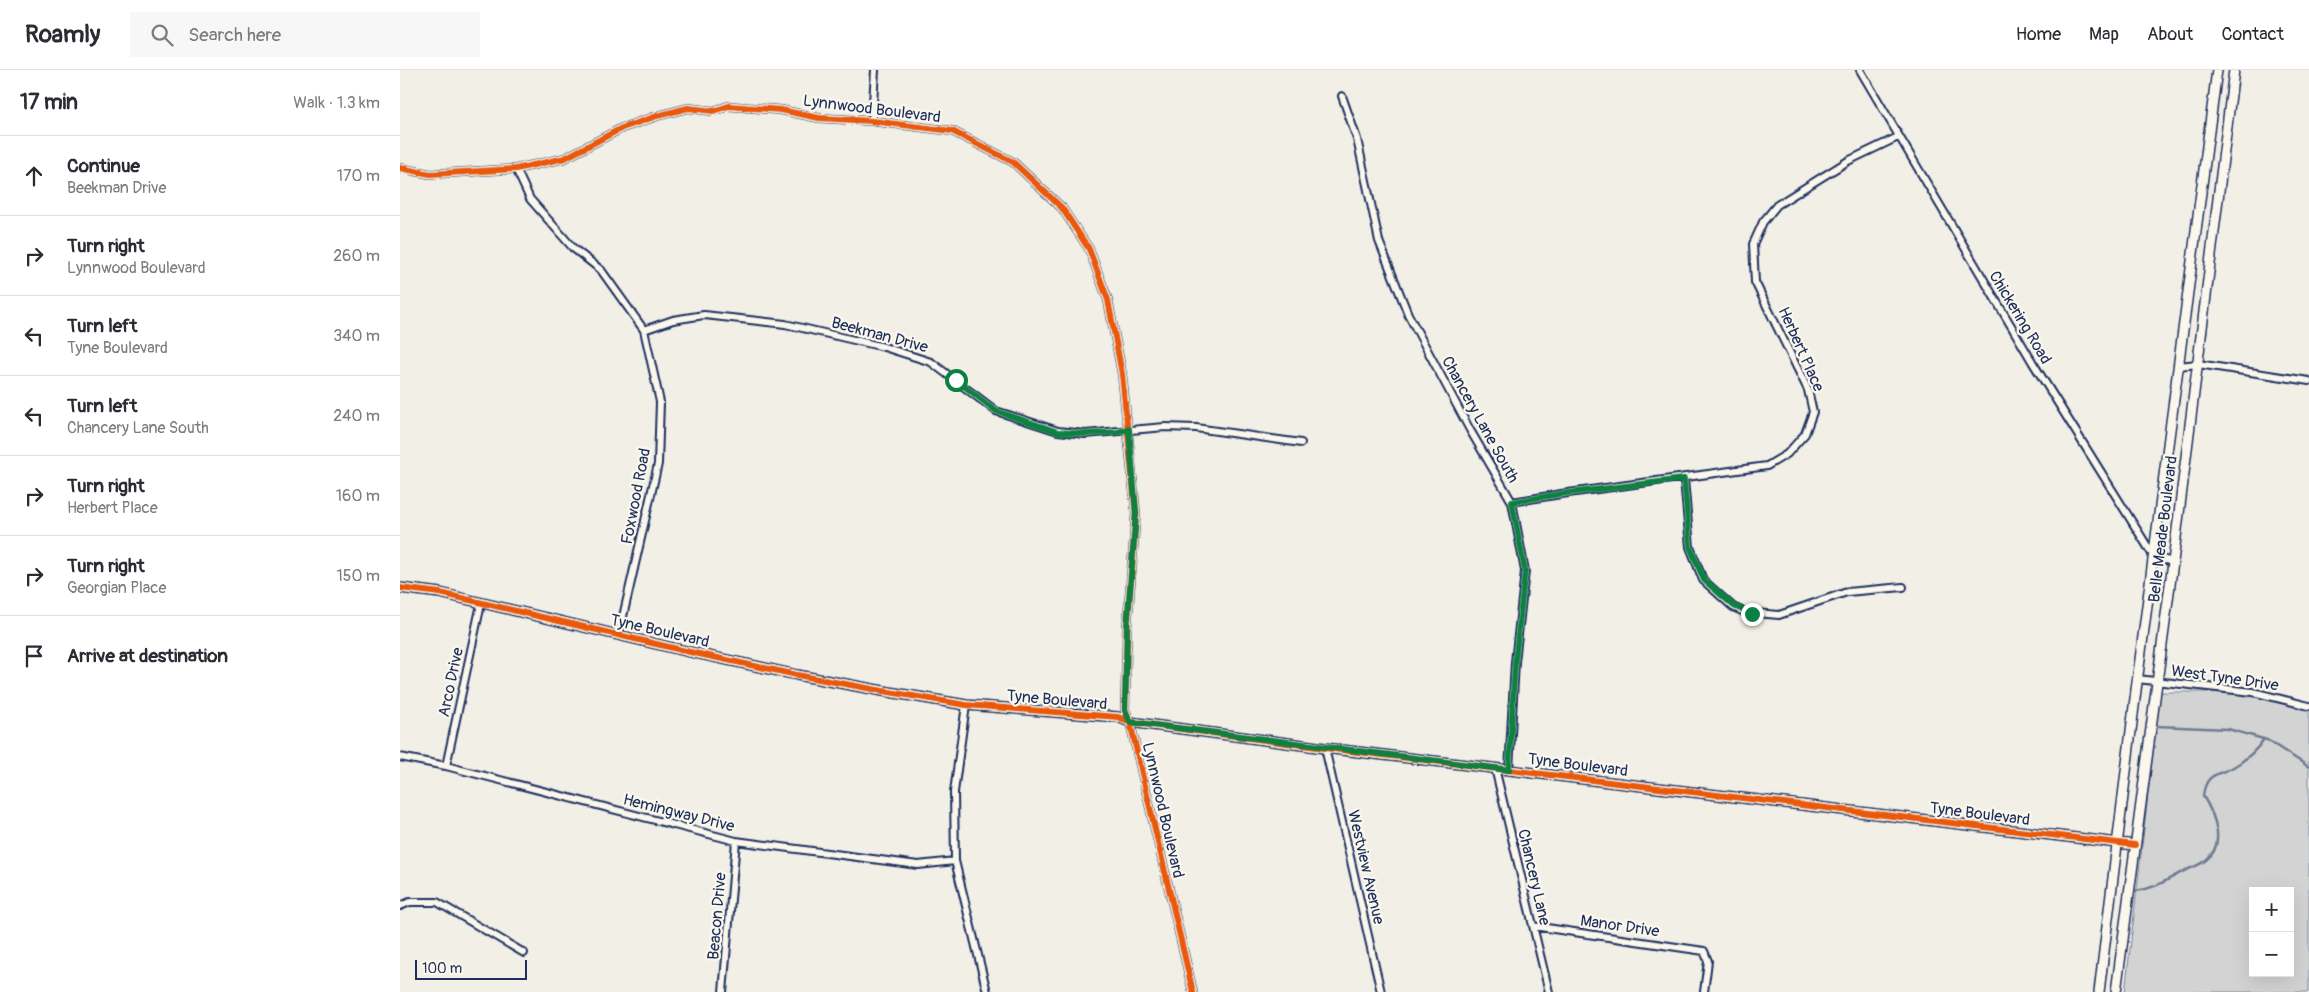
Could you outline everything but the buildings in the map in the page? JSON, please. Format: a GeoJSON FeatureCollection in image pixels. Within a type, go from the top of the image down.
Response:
{"type":"FeatureCollection","features":[{"type":"Feature","properties":{"kind":"street"},"geometry":{"type":"LineString","coordinates":[[872,121],[875,70]]}},
{"type":"Feature","properties":{"kind":"street","name":"Chickering Road"},"geometry":{"type":"LineString","coordinates":[[1860,70],[2033,363],[2154,557]]}},
{"type":"Feature","properties":{"kind":"street","name":"Belle Meade Boulevard"},"geometry":{"type":"LineString","coordinates":[[2099,992],[2137,679],[2217,70]]}},
{"type":"Feature","properties":{"kind":"street","name":"Belle Meade Boulevard"},"geometry":{"type":"LineString","coordinates":[[2116,992],[2173,562],[2234,70]]}},
{"type":"Feature","properties":{"kind":"street","name":"Chancery Lane South"},"geometry":{"type":"LineString","coordinates":[[1342,96],[1357,139],[1379,241],[1408,314],[1470,430],[1512,502],[1525,571],[1515,662],[1509,770]]}},
{"type":"Feature","properties":{"kind":"street","name":"Lynnwood Boulevard"},"geometry":{"type":"LineString","coordinates":[[400,168],[430,174],[516,169],[565,158],[622,128],[688,108],[713,111],[729,106],[781,110],[819,118],[872,121],[952,131],[1013,162],[1062,208],[1089,249],[1106,290],[1119,351],[1129,429],[1136,513],[1127,628],[1125,710],[1130,722],[1193,992]]}},
{"type":"Feature","properties":{"kind":"street","name":"Herbert Place"},"geometry":{"type":"LineString","coordinates":[[1512,502],[1767,466],[1787,454],[1805,434],[1813,412],[1808,390],[1755,282],[1753,244],[1762,222],[1777,205],[1848,161],[1898,137]]}},
{"type":"Feature","properties":{"kind":"street","name":"Foxwood Road"},"geometry":{"type":"LineString","coordinates":[[516,169],[530,199],[573,248],[601,270],[644,330],[661,407],[658,464],[619,634]]}},
{"type":"Feature","properties":{"kind":"street","name":"Beekman Drive"},"geometry":{"type":"LineString","coordinates":[[644,330],[673,320],[704,315],[785,324],[884,347],[932,362],[996,411],[1058,432],[1085,434],[1165,427],[1196,428],[1301,443]]}},
{"type":"Feature","properties":{"kind":"street"},"geometry":{"type":"LineString","coordinates":[[2178,366],[2198,364],[2309,381]]}},
{"type":"Feature","properties":{"kind":"street"},"geometry":{"type":"LineString","coordinates":[[1684,479],[1690,547],[1704,580],[1734,606],[1744,612],[1779,615],[1847,592],[1903,587]]}},
{"type":"Feature","properties":{"kind":"street"},"geometry":{"type":"LineString","coordinates":[[2154,557],[2173,562]]}},
{"type":"Feature","properties":{"kind":"street","name":"Tyne Boulevard"},"geometry":{"type":"LineString","coordinates":[[400,588],[440,593],[791,674],[966,705],[1118,717],[1130,722],[1325,748],[2135,845]]}},
{"type":"Feature","properties":{"kind":"street","name":"Arco Drive"},"geometry":{"type":"LineString","coordinates":[[446,766],[481,604]]}},
{"type":"Feature","properties":{"kind":"street","name":"West Tyne Drive"},"geometry":{"type":"LineString","coordinates":[[2137,679],[2253,692],[2309,706]]}},
{"type":"Feature","properties":{"kind":"street"},"geometry":{"type":"LineString","coordinates":[[966,705],[954,792],[955,861],[987,992]]}},
{"type":"Feature","properties":{"kind":"street","name":"Westview Avenue"},"geometry":{"type":"LineString","coordinates":[[1325,748],[1381,992]]}},
{"type":"Feature","properties":{"kind":"street","name":"Hemingway Drive"},"geometry":{"type":"LineString","coordinates":[[400,757],[446,766],[736,841],[918,865],[955,861]]}},
{"type":"Feature","properties":{"kind":"street","name":"Chancery Lane"},"geometry":{"type":"LineString","coordinates":[[1495,768],[1549,992]]}},
{"type":"Feature","properties":{"kind":"street","name":"Beacon Drive"},"geometry":{"type":"LineString","coordinates":[[723,992],[736,841]]}},
{"type":"Feature","properties":{"kind":"street"},"geometry":{"type":"LineString","coordinates":[[400,906],[410,902],[437,902],[524,953]]}},
{"type":"Feature","properties":{"kind":"street","name":"Manor Drive"},"geometry":{"type":"LineString","coordinates":[[1533,926],[1704,951],[1708,961],[1704,992]]}},
{"type":"Feature","properties":{"kind":"shaded area"},"geometry":{"type":"Polygon","coordinates":[[[2160,692],[2253,692],[2309,706],[2309,992],[2125,992],[2160,692]]]}},
{"type":"Feature","properties":{"kind":"waterway"},"geometry":{"type":"LineString","coordinates":[[2156,726],[2228,729],[2267,740],[2309,767]]}},
{"type":"Feature","properties":{"kind":"waterway"},"geometry":{"type":"LineString","coordinates":[[2135,891],[2154,886],[2200,864],[2212,853],[2216,846],[2217,837],[2211,811],[2203,796],[2207,782],[2214,775],[2243,761],[2264,739]]}},
{"type":"Feature","properties":{"kind":"cycle path"},"geometry":{"type":"LineString","coordinates":[[400,168],[430,174],[516,169],[565,158],[622,128],[657,116],[688,108],[713,111],[729,106],[781,110],[819,118],[872,121],[952,131],[1013,162],[1062,208],[1089,249],[1108,300],[1122,374],[1136,513],[1127,629],[1125,710],[1130,722],[1193,992]]}},
{"type":"Feature","properties":{"kind":"cycle path"},"geometry":{"type":"LineString","coordinates":[[400,588],[440,593],[690,652],[797,675],[966,705],[1118,717],[1130,722],[1325,748],[2135,845]]}},
{"type":"Feature","properties":{"kind":"route"},"geometry":{"type":"LineString","coordinates":[[956,380],[996,411],[1058,432],[1085,434],[1118,432],[1129,429],[1136,513],[1127,628],[1125,710],[1130,722],[1509,770],[1515,662],[1525,571],[1512,502],[1560,494],[1684,479],[1690,547],[1704,580],[1734,606],[1752,614]]}}]}
